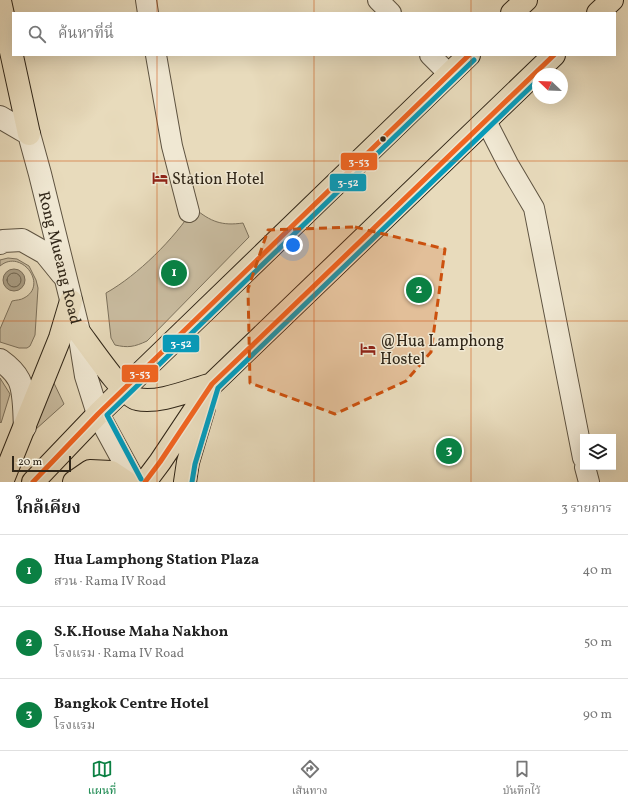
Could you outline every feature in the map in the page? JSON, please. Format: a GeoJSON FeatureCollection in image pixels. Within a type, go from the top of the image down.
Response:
{"type":"FeatureCollection","features":[{"type":"Feature","properties":{"kind":"main road"},"geometry":{"type":"LineString","coordinates":[[599,12],[612,0]]}},
{"type":"Feature","properties":{"kind":"main road"},"geometry":{"type":"LineString","coordinates":[[0,1],[29,134]]}},
{"type":"Feature","properties":{"kind":"main road"},"geometry":{"type":"LineString","coordinates":[[33,482],[123,389],[468,56]]}},
{"type":"Feature","properties":{"kind":"main road"},"geometry":{"type":"LineString","coordinates":[[145,482],[212,384],[553,56]]}},
{"type":"Feature","properties":{"kind":"main road"},"geometry":{"type":"LineString","coordinates":[[2,482],[60,338],[71,301]]}},
{"type":"Feature","properties":{"kind":"main road"},"geometry":{"type":"LineString","coordinates":[[79,332],[123,389],[136,399],[157,400],[212,384]]}},
{"type":"Feature","properties":{"kind":"main road"},"geometry":{"type":"LineString","coordinates":[[185,482],[188,462],[212,384]]}},
{"type":"Feature","properties":{"kind":"main road"},"geometry":{"type":"LineString","coordinates":[[74,482],[90,471],[111,472],[126,482]]}},
{"type":"Feature","properties":{"kind":"street"},"geometry":{"type":"LineString","coordinates":[[146,0],[148,12]]}},
{"type":"Feature","properties":{"kind":"street"},"geometry":{"type":"LineString","coordinates":[[378,0],[390,12]]}},
{"type":"Feature","properties":{"kind":"street"},"geometry":{"type":"LineString","coordinates":[[156,56],[172,146],[189,212]]}},
{"type":"Feature","properties":{"kind":"street"},"geometry":{"type":"LineString","coordinates":[[431,56],[449,74]]}},
{"type":"Feature","properties":{"kind":"street"},"geometry":{"type":"LineString","coordinates":[[0,117],[29,134]]}},
{"type":"Feature","properties":{"kind":"street"},"geometry":{"type":"LineString","coordinates":[[486,121],[508,164],[534,208],[580,443]]}},
{"type":"Feature","properties":{"kind":"street","name":"Rong Mueang Road"},"geometry":{"type":"LineString","coordinates":[[29,134],[79,332],[86,376],[98,414],[135,482]]}},
{"type":"Feature","properties":{"kind":"street"},"geometry":{"type":"LineString","coordinates":[[0,243],[3,241],[22,240],[45,253],[65,278]]}},
{"type":"Feature","properties":{"kind":"street"},"geometry":{"type":"LineString","coordinates":[[0,360],[11,369],[20,381],[25,427]]}},
{"type":"Feature","properties":{"kind":"street"},"geometry":{"type":"LineString","coordinates":[[586,470],[589,482]]}},
{"type":"Feature","properties":{"kind":"highlighted area"},"geometry":{"type":"Polygon","coordinates":[[[355,227],[445,249],[431,352],[406,381],[335,414],[250,383],[248,289],[268,230],[355,227]]]}},
{"type":"Feature","properties":{"kind":"shaded area"},"geometry":{"type":"Polygon","coordinates":[[[194,208],[206,217],[217,222],[229,224],[243,223],[249,237],[147,341],[131,346],[115,345],[111,338],[106,293],[143,266],[166,244],[194,208]]]}},
{"type":"Feature","properties":{"kind":"shaded area"},"geometry":{"type":"Polygon","coordinates":[[[8,258],[17,259],[29,266],[38,288],[35,335],[30,346],[27,348],[19,348],[0,342],[0,329],[12,301],[24,298],[31,292],[34,285],[33,277],[29,270],[23,265],[16,262],[8,262],[0,266],[0,260],[8,258]]]}},
{"type":"Feature","properties":{"kind":"shaded area"},"geometry":{"type":"Polygon","coordinates":[[[0,378],[10,394],[1,423],[0,422],[0,378]]]}},
{"type":"Feature","properties":{"kind":"shaded area"},"geometry":{"type":"Polygon","coordinates":[[[52,379],[64,404],[26,438],[52,379]]]}},
{"type":"Feature","properties":{"kind":"water"},"geometry":{"type":"Polygon","coordinates":[[[14,269],[22,272],[25,280],[22,288],[14,291],[6,288],[3,280],[6,272],[14,269]]]}},
{"type":"Feature","properties":{"kind":"transit line","name":"3-53"},"geometry":{"type":"LineString","coordinates":[[33,482],[98,414],[468,56]]}},
{"type":"Feature","properties":{"kind":"transit line","name":"3-53"},"geometry":{"type":"LineString","coordinates":[[145,482],[212,384],[553,56]]}},
{"type":"Feature","properties":{"kind":"transit line","name":"3-52"},"geometry":{"type":"LineString","coordinates":[[141,479],[107,415],[474,60]]}},
{"type":"Feature","properties":{"kind":"transit line","name":"3-52"},"geometry":{"type":"LineString","coordinates":[[192,482],[195,464],[218,388],[532,86]]}},
{"type":"Feature","properties":{"kind":"place","name":"Station Hotel"},"geometry":{"type":"Point","coordinates":[160,178]}},
{"type":"Feature","properties":{"kind":"place","name":"Hua Lamphong Station Plaza"},"geometry":{"type":"Point","coordinates":[174,273]}},
{"type":"Feature","properties":{"kind":"place","name":"S.K.House Maha Nakhon"},"geometry":{"type":"Point","coordinates":[419,290]}},
{"type":"Feature","properties":{"kind":"place","name":"@Hua Lamphong Hostel"},"geometry":{"type":"Point","coordinates":[368,349]}},
{"type":"Feature","properties":{"kind":"place","name":"Bangkok Centre Hotel"},"geometry":{"type":"Point","coordinates":[449,451]}}]}
